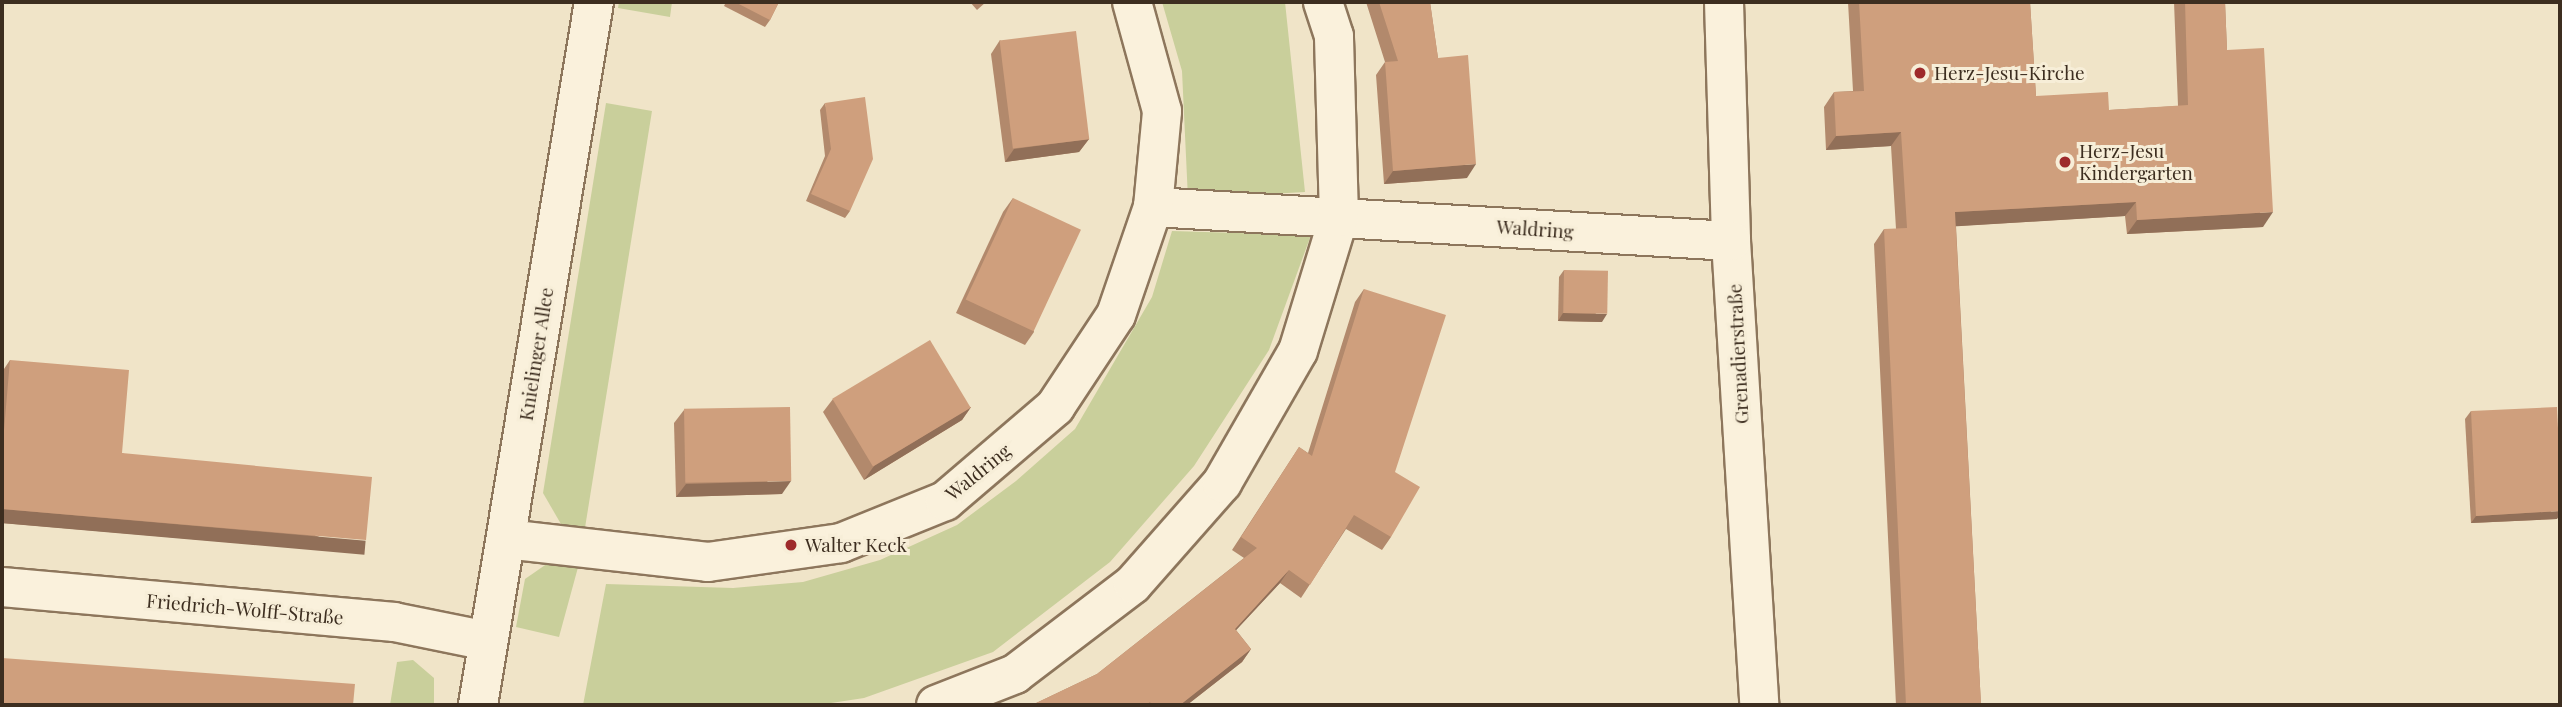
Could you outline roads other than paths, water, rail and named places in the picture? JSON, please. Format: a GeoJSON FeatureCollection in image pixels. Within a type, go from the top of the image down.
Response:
{"type":"FeatureCollection","features":[{"type":"Feature","properties":{"kind":"street","name":"Knielinger Allee"},"geometry":{"type":"LineString","coordinates":[[478,705],[594,2]]}},
{"type":"Feature","properties":{"kind":"street","name":"Waldring"},"geometry":{"type":"LineString","coordinates":[[506,539],[708,562],[841,544],[945,501],[1055,407],[1116,315],[1153,207],[1162,111],[1132,2]]}},
{"type":"Feature","properties":{"kind":"street"},"geometry":{"type":"LineString","coordinates":[[936,705],[1016,674],[1133,584],[1222,483],[1298,351],[1339,217],[1334,37],[1323,2]]}},
{"type":"Feature","properties":{"kind":"street","name":"Grenadierstraße"},"geometry":{"type":"LineString","coordinates":[[1724,2],[1731,241],[1759,705]]}},
{"type":"Feature","properties":{"kind":"street","name":"Waldring"},"geometry":{"type":"LineString","coordinates":[[1153,207],[1731,241]]}},
{"type":"Feature","properties":{"kind":"street","name":"Friedrich-Wolff-Straße"},"geometry":{"type":"LineString","coordinates":[[2,587],[394,622],[487,641]]}},
{"type":"Feature","properties":{"kind":"place","name":"Herz-Jesu-Kirche"},"geometry":{"type":"Point","coordinates":[1920,73]}},
{"type":"Feature","properties":{"kind":"place","name":"Herz-Jesu Kindergarten"},"geometry":{"type":"Point","coordinates":[2065,162]}},
{"type":"Feature","properties":{"kind":"place","name":"Walter Keck"},"geometry":{"type":"Point","coordinates":[791,545]}}]}
